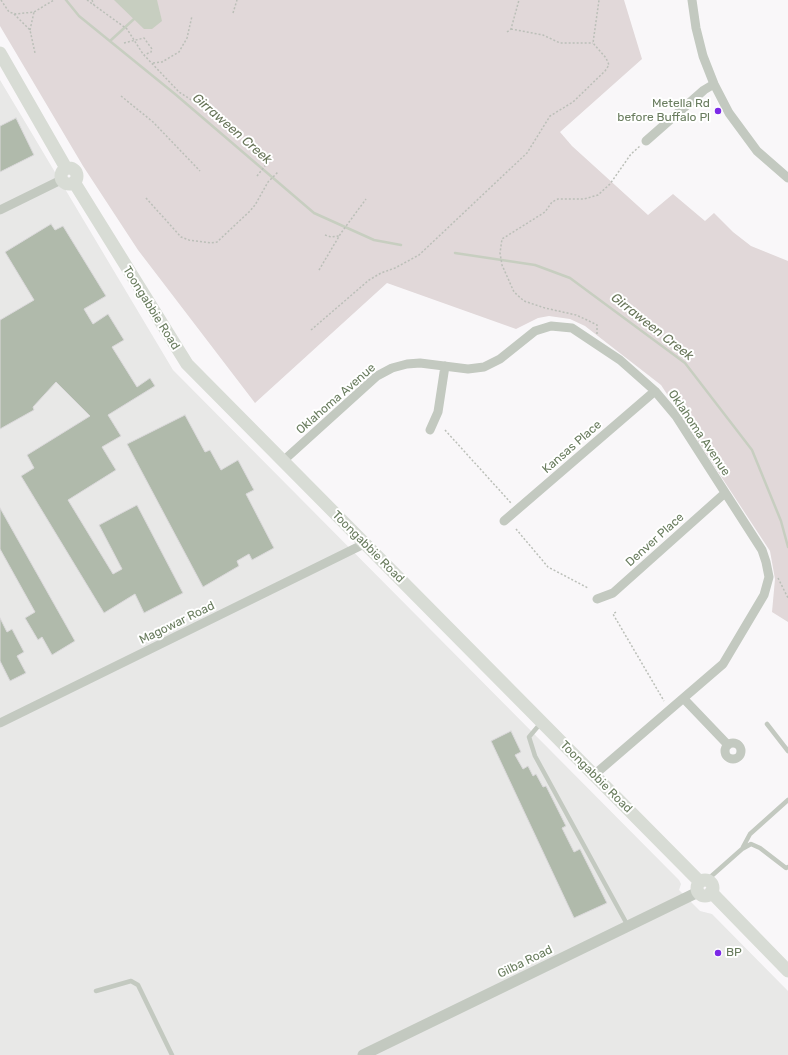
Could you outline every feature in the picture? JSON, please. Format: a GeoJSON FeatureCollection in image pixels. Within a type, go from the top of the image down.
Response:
{"type":"FeatureCollection","features":[{"type":"Feature","properties":{"kind":"main road","name":"Toongabbie Road"},"geometry":{"type":"LineString","coordinates":[[0,53],[67,177],[187,364],[788,971]]}},
{"type":"Feature","properties":{"kind":"street"},"geometry":{"type":"LineString","coordinates":[[692,0],[696,28],[703,56],[714,84],[729,113],[757,151],[788,178]]}},
{"type":"Feature","properties":{"kind":"street"},"geometry":{"type":"LineString","coordinates":[[646,141],[704,90],[714,84]]}},
{"type":"Feature","properties":{"kind":"street"},"geometry":{"type":"LineString","coordinates":[[0,210],[67,177]]}},
{"type":"Feature","properties":{"kind":"street","name":"Oklahoma Avenue"},"geometry":{"type":"LineString","coordinates":[[283,461],[377,376],[392,368],[407,364],[468,369],[484,367],[500,359],[535,331],[551,326],[572,328],[620,360],[655,391],[676,416],[762,550],[766,562],[768,577],[764,595],[726,660],[684,699],[594,775]]}},
{"type":"Feature","properties":{"kind":"street"},"geometry":{"type":"LineString","coordinates":[[430,430],[438,412],[445,366]]}},
{"type":"Feature","properties":{"kind":"street","name":"Kansas Place"},"geometry":{"type":"LineString","coordinates":[[504,521],[655,391]]}},
{"type":"Feature","properties":{"kind":"street","name":"Denver Place"},"geometry":{"type":"LineString","coordinates":[[597,600],[613,593],[725,493]]}},
{"type":"Feature","properties":{"kind":"street","name":"Magowar Road"},"geometry":{"type":"LineString","coordinates":[[0,723],[364,544]]}},
{"type":"Feature","properties":{"kind":"street"},"geometry":{"type":"LineString","coordinates":[[684,699],[728,745]]}},
{"type":"Feature","properties":{"kind":"street","name":"Gilba Road"},"geometry":{"type":"LineString","coordinates":[[363,1055],[628,927],[704,887]]}},
{"type":"Feature","properties":{"kind":"lane"},"geometry":{"type":"LineString","coordinates":[[541,722],[529,737],[535,756],[628,927]]}},
{"type":"Feature","properties":{"kind":"lane"},"geometry":{"type":"LineString","coordinates":[[767,724],[788,751]]}},
{"type":"Feature","properties":{"kind":"lane"},"geometry":{"type":"LineString","coordinates":[[742,849],[750,834],[788,800]]}},
{"type":"Feature","properties":{"kind":"lane"},"geometry":{"type":"LineString","coordinates":[[704,887],[742,849],[751,844],[760,848],[786,868],[788,867]]}},
{"type":"Feature","properties":{"kind":"lane"},"geometry":{"type":"LineString","coordinates":[[96,991],[131,981],[138,985],[172,1055]]}},
{"type":"Feature","properties":{"kind":"path"},"geometry":{"type":"LineString","coordinates":[[1,0],[9,12],[14,14],[30,30]]}},
{"type":"Feature","properties":{"kind":"path"},"geometry":{"type":"LineString","coordinates":[[14,14],[34,12],[54,0]]}},
{"type":"Feature","properties":{"kind":"path"},"geometry":{"type":"LineString","coordinates":[[87,0],[128,29],[144,55],[179,92],[210,112]]}},
{"type":"Feature","properties":{"kind":"path"},"geometry":{"type":"LineString","coordinates":[[92,0],[94,5]]}},
{"type":"Feature","properties":{"kind":"path"},"geometry":{"type":"LineString","coordinates":[[232,13],[237,0]]}},
{"type":"Feature","properties":{"kind":"path"},"geometry":{"type":"LineString","coordinates":[[507,32],[511,29],[519,0]]}},
{"type":"Feature","properties":{"kind":"path"},"geometry":{"type":"LineString","coordinates":[[592,42],[599,0]]}},
{"type":"Feature","properties":{"kind":"path"},"geometry":{"type":"LineString","coordinates":[[34,12],[30,30],[35,53]]}},
{"type":"Feature","properties":{"kind":"path"},"geometry":{"type":"LineString","coordinates":[[152,63],[162,62],[179,52],[187,38],[192,16]]}},
{"type":"Feature","properties":{"kind":"path"},"geometry":{"type":"LineString","coordinates":[[311,330],[369,280],[419,255],[527,152],[547,118],[573,102],[606,71],[609,65],[606,58],[592,42],[560,42],[543,35],[511,29]]}},
{"type":"Feature","properties":{"kind":"path"},"geometry":{"type":"LineString","coordinates":[[124,43],[144,38],[148,41],[152,49],[151,52],[144,55]]}},
{"type":"Feature","properties":{"kind":"path"},"geometry":{"type":"LineString","coordinates":[[121,96],[153,122],[200,170]]}},
{"type":"Feature","properties":{"kind":"path"},"geometry":{"type":"LineString","coordinates":[[597,344],[597,325],[576,315],[544,308],[524,301],[514,292],[502,265],[500,253],[502,239],[545,212],[552,202],[558,198],[584,199],[598,195],[610,184],[631,154],[646,141]]}},
{"type":"Feature","properties":{"kind":"path"},"geometry":{"type":"LineString","coordinates":[[257,176],[268,162]]}},
{"type":"Feature","properties":{"kind":"path"},"geometry":{"type":"LineString","coordinates":[[146,198],[181,237],[189,240],[211,243],[217,242],[250,211],[268,182],[278,172]]}},
{"type":"Feature","properties":{"kind":"path"},"geometry":{"type":"LineString","coordinates":[[319,270],[339,236],[366,199]]}},
{"type":"Feature","properties":{"kind":"path"},"geometry":{"type":"LineString","coordinates":[[325,235],[331,237],[339,236]]}},
{"type":"Feature","properties":{"kind":"path"},"geometry":{"type":"LineString","coordinates":[[445,430],[513,506]]}},
{"type":"Feature","properties":{"kind":"path"},"geometry":{"type":"LineString","coordinates":[[516,529],[548,567],[588,588]]}},
{"type":"Feature","properties":{"kind":"path"},"geometry":{"type":"LineString","coordinates":[[616,612],[613,614],[664,701]]}},
{"type":"Feature","properties":{"kind":"shaded area"},"geometry":{"type":"Polygon","coordinates":[[[0,0],[624,0],[642,59],[560,132],[572,146],[648,215],[673,194],[705,221],[714,213],[733,232],[751,246],[788,261],[788,622],[772,612],[775,579],[770,551],[661,385],[585,326],[570,319],[549,316],[538,318],[516,329],[387,283],[255,403],[138,250],[83,166],[0,26],[0,0]]]}},
{"type":"Feature","properties":{"kind":"shaded area"},"geometry":{"type":"Polygon","coordinates":[[[114,0],[157,0],[162,21],[152,29],[144,29],[114,0]]]}},
{"type":"Feature","properties":{"kind":"shaded area"},"geometry":{"type":"Polygon","coordinates":[[[0,80],[173,370],[679,880],[681,884],[679,890],[700,911],[712,914],[788,991],[788,1055],[0,1055],[0,80]]]}},
{"type":"Feature","properties":{"kind":"building"},"geometry":{"type":"Polygon","coordinates":[[[16,118],[34,155],[0,172],[0,126],[16,118]]]}},
{"type":"Feature","properties":{"kind":"building"},"geometry":{"type":"Polygon","coordinates":[[[51,224],[55,230],[63,226],[106,296],[84,309],[93,324],[108,314],[124,340],[112,347],[137,387],[150,378],[155,386],[108,415],[121,436],[102,447],[116,470],[68,500],[113,574],[122,569],[99,525],[137,505],[183,593],[144,613],[135,594],[104,613],[21,476],[34,468],[27,455],[90,416],[56,382],[33,407],[34,410],[0,429],[0,320],[34,300],[5,252],[51,224]]]}},
{"type":"Feature","properties":{"kind":"building"},"geometry":{"type":"Polygon","coordinates":[[[185,415],[205,452],[210,450],[221,470],[238,460],[254,490],[246,494],[274,548],[252,560],[249,554],[237,561],[239,566],[203,587],[127,444],[185,415]]]}},
{"type":"Feature","properties":{"kind":"building"},"geometry":{"type":"Polygon","coordinates":[[[0,508],[75,641],[52,655],[42,637],[38,640],[25,618],[35,612],[0,549],[0,508]]]}},
{"type":"Feature","properties":{"kind":"building"},"geometry":{"type":"Polygon","coordinates":[[[0,618],[7,632],[12,629],[24,652],[17,656],[26,673],[10,681],[0,661],[0,618]]]}},
{"type":"Feature","properties":{"kind":"building"},"geometry":{"type":"Polygon","coordinates":[[[511,731],[521,752],[515,755],[523,769],[528,766],[533,776],[536,774],[543,787],[546,786],[566,826],[562,828],[574,852],[580,849],[607,903],[574,918],[491,741],[511,731]]]}},
{"type":"Feature","properties":{"kind":"waterway","name":"Girraween Creek"},"geometry":{"type":"LineString","coordinates":[[66,0],[79,16],[175,94],[314,213],[374,240],[401,245]]}},
{"type":"Feature","properties":{"kind":"waterway"},"geometry":{"type":"LineString","coordinates":[[110,41],[134,19]]}},
{"type":"Feature","properties":{"kind":"waterway","name":"Girraween Creek"},"geometry":{"type":"LineString","coordinates":[[455,253],[535,265],[570,278],[685,363],[752,450],[781,521],[788,547]]}},
{"type":"Feature","properties":{"kind":"place","name":"Metella Rd before Buffalo Pl"},"geometry":{"type":"Point","coordinates":[718,111]}},
{"type":"Feature","properties":{"kind":"place","name":"BP"},"geometry":{"type":"Point","coordinates":[718,953]}}]}
